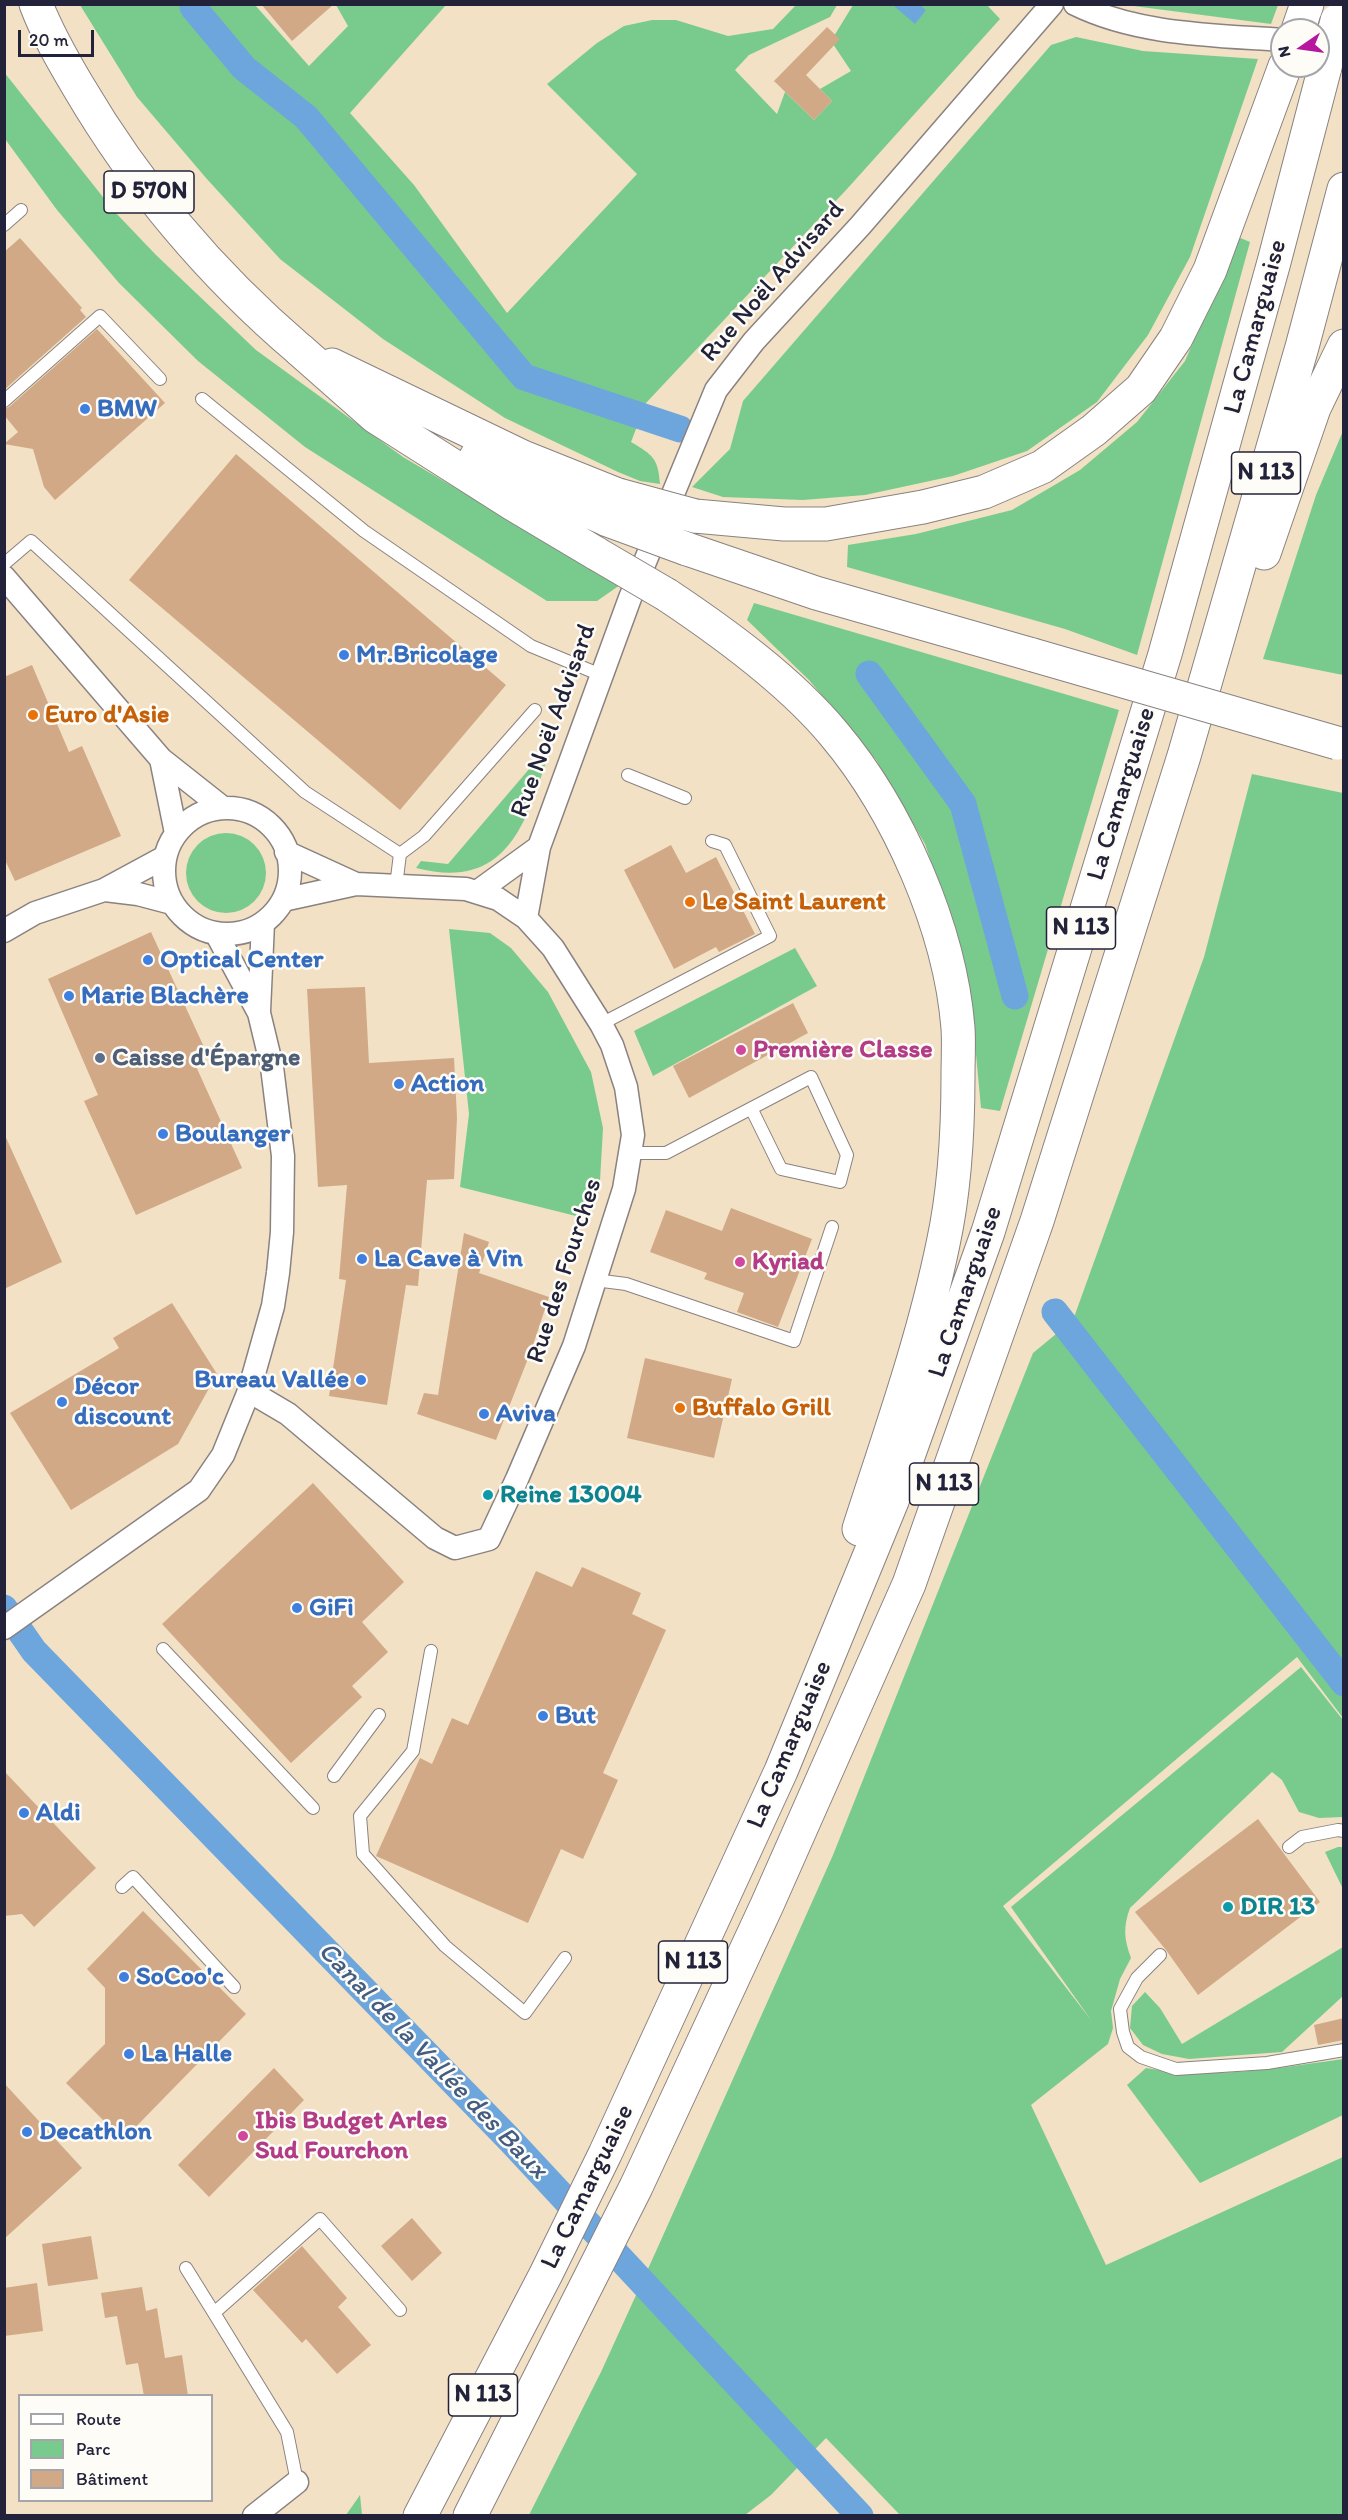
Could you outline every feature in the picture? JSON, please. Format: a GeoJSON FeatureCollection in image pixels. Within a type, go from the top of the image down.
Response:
{"type":"FeatureCollection","features":[{"type":"Feature","properties":{"kind":"main road","name":"D 570N"},"geometry":{"type":"LineString","coordinates":[[36,4],[47,34],[105,131],[153,198],[264,320],[300,350]]}},
{"type":"Feature","properties":{"kind":"main road"},"geometry":{"type":"LineString","coordinates":[[300,350],[383,404],[517,479],[613,507],[784,524],[826,524],[923,507],[984,492],[1042,467],[1094,430],[1141,389],[1176,338],[1210,270],[1281,78]]}},
{"type":"Feature","properties":{"kind":"main road","name":"La Camarguaise"},"geometry":{"type":"LineString","coordinates":[[420,2516],[546,2274],[605,2154],[781,1771],[892,1501],[988,1232],[1165,654],[1274,262],[1308,78]]}},
{"type":"Feature","properties":{"kind":"main road","name":"La Camarguaise"},"geometry":{"type":"LineString","coordinates":[[470,2516],[636,2187],[767,1905],[909,1584],[1037,1221],[1184,756],[1302,347],[1344,189]]}},
{"type":"Feature","properties":{"kind":"main road"},"geometry":{"type":"LineString","coordinates":[[1184,756],[1236,637],[1314,408],[1344,346]]}},
{"type":"Feature","properties":{"kind":"main road"},"geometry":{"type":"LineString","coordinates":[[300,350],[376,417],[513,504],[667,595],[705,621],[781,681],[833,733],[876,791],[914,865],[944,947],[958,1028],[958,1138],[943,1244],[909,1375],[781,1771]]}},
{"type":"Feature","properties":{"kind":"main road"},"geometry":{"type":"LineString","coordinates":[[613,507],[687,549],[816,593],[1340,744]]}},
{"type":"Feature","properties":{"kind":"street","name":"Rue Noël Advisard"},"geometry":{"type":"LineString","coordinates":[[526,918],[538,847],[601,675],[716,390],[754,341],[860,226],[1052,4]]}},
{"type":"Feature","properties":{"kind":"street"},"geometry":{"type":"LineString","coordinates":[[1075,4],[1102,18],[1186,33],[1270,31]]}},
{"type":"Feature","properties":{"kind":"street"},"geometry":{"type":"LineString","coordinates":[[4,577],[161,759],[223,808]]}},
{"type":"Feature","properties":{"kind":"street"},"geometry":{"type":"LineString","coordinates":[[161,759],[176,833]]}},
{"type":"Feature","properties":{"kind":"street"},"geometry":{"type":"LineString","coordinates":[[223,808],[244,810],[262,819],[277,834],[286,852],[290,868],[283,900],[263,923],[232,934],[216,933],[199,928],[183,917],[172,903],[165,881],[165,858],[176,833],[190,820],[206,812],[223,808]]}},
{"type":"Feature","properties":{"kind":"street","name":"Rue Noël Advisard"},"geometry":{"type":"LineString","coordinates":[[477,892],[538,847]]}},
{"type":"Feature","properties":{"kind":"street","name":"Rue des Fourches"},"geometry":{"type":"LineString","coordinates":[[286,852],[356,884]]}},
{"type":"Feature","properties":{"kind":"street"},"geometry":{"type":"LineString","coordinates":[[4,931],[35,913],[104,890],[165,858]]}},
{"type":"Feature","properties":{"kind":"street","name":"Rue des Fourches"},"geometry":{"type":"LineString","coordinates":[[249,1391],[288,1414],[435,1538],[455,1548],[489,1539],[574,1346],[624,1189],[633,1135],[626,1087],[612,1045],[602,1024],[553,948],[526,918],[498,899],[466,889],[356,884],[283,900]]}},
{"type":"Feature","properties":{"kind":"street"},"geometry":{"type":"LineString","coordinates":[[104,890],[138,894],[172,903]]}},
{"type":"Feature","properties":{"kind":"street"},"geometry":{"type":"LineString","coordinates":[[259,1013],[263,923]]}},
{"type":"Feature","properties":{"kind":"street"},"geometry":{"type":"LineString","coordinates":[[4,1628],[199,1490],[223,1455],[249,1391],[273,1306],[282,1221],[283,1156],[272,1067],[259,1013],[216,933]]}},
{"type":"Feature","properties":{"kind":"street"},"geometry":{"type":"LineString","coordinates":[[254,2516],[297,2482]]}},
{"type":"Feature","properties":{"kind":"lane"},"geometry":{"type":"LineString","coordinates":[[4,225],[21,210]]}},
{"type":"Feature","properties":{"kind":"lane"},"geometry":{"type":"LineString","coordinates":[[4,401],[100,316],[160,379]]}},
{"type":"Feature","properties":{"kind":"lane"},"geometry":{"type":"LineString","coordinates":[[202,399],[364,531],[531,646],[601,675]]}},
{"type":"Feature","properties":{"kind":"lane"},"geometry":{"type":"LineString","coordinates":[[4,564],[31,541],[305,792],[400,854]]}},
{"type":"Feature","properties":{"kind":"lane"},"geometry":{"type":"LineString","coordinates":[[396,885],[400,854],[424,836],[535,710]]}},
{"type":"Feature","properties":{"kind":"lane"},"geometry":{"type":"LineString","coordinates":[[628,775],[685,798]]}},
{"type":"Feature","properties":{"kind":"lane"},"geometry":{"type":"LineString","coordinates":[[602,1024],[770,936],[725,845],[712,842]]}},
{"type":"Feature","properties":{"kind":"lane"},"geometry":{"type":"LineString","coordinates":[[630,1153],[666,1153],[752,1110],[811,1077],[847,1155],[840,1182],[782,1168],[752,1110]]}},
{"type":"Feature","properties":{"kind":"lane"},"geometry":{"type":"LineString","coordinates":[[595,1280],[626,1284],[795,1341],[832,1227]]}},
{"type":"Feature","properties":{"kind":"lane"},"geometry":{"type":"LineString","coordinates":[[163,1649],[314,1808]]}},
{"type":"Feature","properties":{"kind":"lane"},"geometry":{"type":"LineString","coordinates":[[431,1651],[413,1751],[360,1816],[363,1854],[445,1946],[525,2013],[565,1958]]}},
{"type":"Feature","properties":{"kind":"lane"},"geometry":{"type":"LineString","coordinates":[[334,1776],[379,1715]]}},
{"type":"Feature","properties":{"kind":"lane"},"geometry":{"type":"LineString","coordinates":[[1289,1847],[1302,1837],[1338,1830],[1344,1831]]}},
{"type":"Feature","properties":{"kind":"lane"},"geometry":{"type":"LineString","coordinates":[[122,1887],[133,1877],[234,1987]]}},
{"type":"Feature","properties":{"kind":"lane"},"geometry":{"type":"LineString","coordinates":[[1161,1955],[1137,1978],[1120,2009],[1123,2032],[1128,2047],[1141,2057],[1176,2069],[1267,2063],[1344,2050]]}},
{"type":"Feature","properties":{"kind":"lane"},"geometry":{"type":"LineString","coordinates":[[214,2313],[320,2219],[400,2310]]}},
{"type":"Feature","properties":{"kind":"lane"},"geometry":{"type":"LineString","coordinates":[[186,2268],[288,2432],[297,2482]]}},
{"type":"Feature","properties":{"kind":"green space"},"geometry":{"type":"Polygon","coordinates":[[[80,5],[255,5],[309,66],[348,26],[336,5],[446,5],[350,113],[414,185],[507,313],[637,174],[547,84],[597,43],[624,26],[652,20],[676,20],[728,36],[773,29],[796,5],[837,5],[830,17],[749,55],[735,70],[777,114],[785,92],[814,120],[832,101],[820,89],[851,71],[831,41],[853,5],[987,5],[1000,19],[847,189],[646,403],[631,442],[653,458],[658,468],[660,484],[640,481],[618,472],[505,418],[383,339],[280,259],[206,178],[137,97],[80,5]]]}},
{"type":"Feature","properties":{"kind":"green space"},"geometry":{"type":"Polygon","coordinates":[[[1126,5],[1278,5],[1273,18],[1270,18],[1270,24],[1126,5]]]}},
{"type":"Feature","properties":{"kind":"green space"},"geometry":{"type":"Polygon","coordinates":[[[1076,37],[1143,51],[1258,59],[1190,257],[1148,335],[1097,402],[1027,451],[953,476],[865,495],[803,500],[723,497],[692,487],[730,449],[743,401],[1051,45],[1076,37]]]}},
{"type":"Feature","properties":{"kind":"green space"},"geometry":{"type":"Polygon","coordinates":[[[4,72],[114,211],[156,255],[256,350],[403,457],[620,585],[597,601],[547,601],[305,447],[198,361],[119,283],[57,210],[5,139],[4,72]]]}},
{"type":"Feature","properties":{"kind":"green space"},"geometry":{"type":"Polygon","coordinates":[[[1238,237],[1250,242],[1137,655],[1065,629],[847,567],[848,545],[916,534],[1012,510],[1080,470],[1137,422],[1185,361],[1238,237]]]}},
{"type":"Feature","properties":{"kind":"green space"},"geometry":{"type":"Polygon","coordinates":[[[1343,431],[1343,675],[1263,659],[1316,495],[1343,431]]]}},
{"type":"Feature","properties":{"kind":"green space"},"geometry":{"type":"Polygon","coordinates":[[[754,603],[1119,710],[1000,1111],[981,1108],[974,1033],[962,952],[925,844],[876,760],[809,680],[747,620],[754,603]]]}},
{"type":"Feature","properties":{"kind":"green space"},"geometry":{"type":"Polygon","coordinates":[[[553,741],[525,819],[512,841],[496,858],[475,869],[449,873],[416,868],[421,861],[448,864],[553,741]]]}},
{"type":"Feature","properties":{"kind":"green space"},"geometry":{"type":"Polygon","coordinates":[[[1252,774],[1343,793],[1343,1718],[1297,1657],[1003,1906],[1091,2020],[1011,1907],[1301,1667],[1343,1720],[1343,1817],[1319,1818],[1299,1812],[1282,1780],[1272,1772],[1130,1908],[1125,1933],[1131,1958],[1120,1979],[1111,2011],[1113,2028],[1108,2044],[1031,2105],[1106,2265],[1343,2157],[1343,2515],[900,2515],[826,2438],[771,2495],[745,2515],[529,2515],[601,2372],[833,1855],[1033,1353],[1073,1320],[1204,957],[1252,774]]]}},
{"type":"Feature","properties":{"kind":"green space"},"geometry":{"type":"Polygon","coordinates":[[[226,833],[241,836],[254,845],[263,858],[266,873],[263,888],[254,901],[241,910],[226,913],[211,910],[198,901],[189,888],[186,873],[189,858],[198,845],[211,836],[226,833]]]}},
{"type":"Feature","properties":{"kind":"green space"},"geometry":{"type":"Polygon","coordinates":[[[449,929],[490,933],[511,948],[548,992],[591,1072],[603,1128],[600,1181],[588,1219],[460,1187],[469,1114],[449,929]]]}},
{"type":"Feature","properties":{"kind":"green space"},"geometry":{"type":"Polygon","coordinates":[[[795,948],[817,986],[653,1076],[634,1031],[795,948]]]}},
{"type":"Feature","properties":{"kind":"green space"},"geometry":{"type":"Polygon","coordinates":[[[1343,1847],[1343,1889],[1325,1852],[1343,1847]]]}},
{"type":"Feature","properties":{"kind":"green space"},"geometry":{"type":"Polygon","coordinates":[[[1343,1947],[1343,1996],[1282,2052],[1189,2059],[1162,2054],[1143,2045],[1130,2028],[1132,2006],[1145,1992],[1160,2008],[1182,2044],[1343,1947]]]}},
{"type":"Feature","properties":{"kind":"green space"},"geometry":{"type":"Polygon","coordinates":[[[1343,2059],[1343,2115],[1200,2183],[1127,2085],[1146,2068],[1220,2073],[1343,2059]]]}},
{"type":"Feature","properties":{"kind":"green space"},"geometry":{"type":"Polygon","coordinates":[[[360,2495],[362,2515],[346,2515],[360,2495]]]}},
{"type":"Feature","properties":{"kind":"water"},"geometry":{"type":"Polygon","coordinates":[[[893,5],[920,5],[926,10],[915,24],[893,5]]]}},
{"type":"Feature","properties":{"kind":"building"},"geometry":{"type":"Polygon","coordinates":[[[261,4],[334,4],[292,41],[261,4]]]}},
{"type":"Feature","properties":{"kind":"building"},"geometry":{"type":"Polygon","coordinates":[[[827,27],[840,39],[806,75],[832,101],[814,120],[774,81],[827,27]]]}},
{"type":"Feature","properties":{"kind":"building"},"geometry":{"type":"Polygon","coordinates":[[[20,238],[82,308],[80,310],[86,317],[4,390],[4,252],[20,238]]]}},
{"type":"Feature","properties":{"kind":"building","name":"BMW"},"geometry":{"type":"Polygon","coordinates":[[[97,329],[165,403],[55,500],[44,487],[33,449],[4,444],[18,432],[4,415],[4,409],[97,329]]]}},
{"type":"Feature","properties":{"kind":"building","name":"Mr.Bricolage"},"geometry":{"type":"Polygon","coordinates":[[[236,454],[506,685],[400,810],[129,580],[236,454]]]}},
{"type":"Feature","properties":{"kind":"building"},"geometry":{"type":"Polygon","coordinates":[[[32,665],[69,752],[82,746],[121,836],[15,881],[4,858],[4,677],[32,665]]]}},
{"type":"Feature","properties":{"kind":"building","name":"Le Saint Laurent"},"geometry":{"type":"Polygon","coordinates":[[[671,845],[686,873],[716,857],[755,934],[719,952],[716,947],[674,969],[624,870],[671,845]]]}},
{"type":"Feature","properties":{"kind":"building"},"geometry":{"type":"Polygon","coordinates":[[[151,932],[204,1047],[190,1053],[242,1168],[136,1215],[84,1101],[98,1095],[48,979],[151,932]]]}},
{"type":"Feature","properties":{"kind":"building"},"geometry":{"type":"Polygon","coordinates":[[[365,987],[369,1063],[454,1058],[457,1118],[454,1179],[427,1180],[418,1286],[406,1285],[387,1405],[329,1396],[346,1280],[339,1279],[347,1185],[318,1187],[307,989],[365,987]]]}},
{"type":"Feature","properties":{"kind":"building","name":"Première Classe"},"geometry":{"type":"Polygon","coordinates":[[[793,1003],[808,1033],[689,1098],[673,1066],[793,1003]]]}},
{"type":"Feature","properties":{"kind":"building"},"geometry":{"type":"Polygon","coordinates":[[[4,1133],[62,1262],[4,1289],[4,1133]]]}},
{"type":"Feature","properties":{"kind":"building","name":"Kyriad"},"geometry":{"type":"Polygon","coordinates":[[[731,1208],[812,1239],[778,1327],[737,1312],[744,1293],[704,1279],[707,1273],[650,1252],[666,1210],[722,1231],[731,1208]]]}},
{"type":"Feature","properties":{"kind":"building"},"geometry":{"type":"Polygon","coordinates":[[[464,1233],[489,1242],[479,1273],[549,1297],[531,1351],[496,1440],[417,1414],[424,1393],[438,1395],[464,1233]]]}},
{"type":"Feature","properties":{"kind":"building"},"geometry":{"type":"Polygon","coordinates":[[[172,1303],[217,1374],[178,1444],[71,1510],[10,1413],[119,1348],[113,1338],[172,1303]]]}},
{"type":"Feature","properties":{"kind":"building","name":"Buffalo Grill"},"geometry":{"type":"Polygon","coordinates":[[[645,1358],[732,1379],[714,1458],[627,1438],[645,1358]]]}},
{"type":"Feature","properties":{"kind":"building"},"geometry":{"type":"Polygon","coordinates":[[[313,1483],[404,1582],[362,1622],[388,1652],[352,1686],[362,1697],[291,1763],[162,1624],[313,1483]]]}},
{"type":"Feature","properties":{"kind":"building"},"geometry":{"type":"Polygon","coordinates":[[[582,1567],[641,1593],[632,1614],[666,1630],[603,1773],[618,1780],[583,1859],[561,1849],[528,1923],[376,1856],[420,1758],[432,1764],[452,1718],[468,1725],[536,1571],[572,1587],[582,1567]]]}},
{"type":"Feature","properties":{"kind":"building","name":"Aldi"},"geometry":{"type":"Polygon","coordinates":[[[4,1771],[96,1868],[34,1927],[22,1914],[4,1916],[4,1771]]]}},
{"type":"Feature","properties":{"kind":"building","name":"DIR 13"},"geometry":{"type":"Polygon","coordinates":[[[1258,1819],[1320,1902],[1198,1995],[1135,1912],[1258,1819]]]}},
{"type":"Feature","properties":{"kind":"building"},"geometry":{"type":"Polygon","coordinates":[[[143,1911],[246,2014],[123,2140],[66,2083],[105,2044],[105,1988],[87,1969],[143,1911]]]}},
{"type":"Feature","properties":{"kind":"building"},"geometry":{"type":"Polygon","coordinates":[[[1344,2018],[1344,2040],[1318,2045],[1314,2025],[1344,2018]]]}},
{"type":"Feature","properties":{"kind":"building"},"geometry":{"type":"Polygon","coordinates":[[[274,2068],[304,2100],[209,2197],[178,2165],[274,2068]]]}},
{"type":"Feature","properties":{"kind":"building","name":"Decathlon"},"geometry":{"type":"Polygon","coordinates":[[[4,2083],[82,2168],[4,2239],[4,2083]]]}},
{"type":"Feature","properties":{"kind":"building"},"geometry":{"type":"Polygon","coordinates":[[[412,2218],[442,2253],[412,2281],[381,2246],[412,2218]]]}},
{"type":"Feature","properties":{"kind":"building"},"geometry":{"type":"Polygon","coordinates":[[[91,2236],[98,2279],[48,2286],[42,2244],[91,2236]]]}},
{"type":"Feature","properties":{"kind":"building"},"geometry":{"type":"Polygon","coordinates":[[[302,2246],[347,2298],[338,2307],[371,2345],[337,2374],[306,2339],[302,2343],[253,2290],[302,2246]]]}},
{"type":"Feature","properties":{"kind":"building"},"geometry":{"type":"Polygon","coordinates":[[[37,2283],[43,2331],[4,2336],[4,2288],[37,2283]]]}},
{"type":"Feature","properties":{"kind":"building"},"geometry":{"type":"Polygon","coordinates":[[[142,2287],[146,2311],[157,2308],[165,2358],[182,2355],[188,2394],[144,2394],[138,2363],[126,2365],[117,2316],[105,2318],[101,2293],[142,2287]]]}},
{"type":"Feature","properties":{"kind":"waterway"},"geometry":{"type":"LineString","coordinates":[[193,4],[193,7],[244,68],[306,117],[524,377],[680,429]]}},
{"type":"Feature","properties":{"kind":"waterway"},"geometry":{"type":"LineString","coordinates":[[869,674],[963,804],[1015,996]]}},
{"type":"Feature","properties":{"kind":"waterway"},"geometry":{"type":"LineString","coordinates":[[1055,1312],[1344,1683]]}},
{"type":"Feature","properties":{"kind":"waterway","name":"Canal de la Vallée des Baux"},"geometry":{"type":"LineString","coordinates":[[4,1608],[34,1651],[510,2140],[860,2516]]}},
{"type":"Feature","properties":{"kind":"place","name":"BMW"},"geometry":{"type":"Point","coordinates":[85,409]}},
{"type":"Feature","properties":{"kind":"place","name":"Mr.Bricolage"},"geometry":{"type":"Point","coordinates":[344,655]}},
{"type":"Feature","properties":{"kind":"place","name":"Euro d'Asie"},"geometry":{"type":"Point","coordinates":[33,715]}},
{"type":"Feature","properties":{"kind":"place","name":"Le Saint Laurent"},"geometry":{"type":"Point","coordinates":[690,902]}},
{"type":"Feature","properties":{"kind":"place","name":"Optical Center"},"geometry":{"type":"Point","coordinates":[148,960]}},
{"type":"Feature","properties":{"kind":"place","name":"Marie Blachère"},"geometry":{"type":"Point","coordinates":[69,996]}},
{"type":"Feature","properties":{"kind":"place","name":"Première Classe"},"geometry":{"type":"Point","coordinates":[741,1050]}},
{"type":"Feature","properties":{"kind":"place","name":"Caisse d'Épargne"},"geometry":{"type":"Point","coordinates":[100,1058]}},
{"type":"Feature","properties":{"kind":"place","name":"Action"},"geometry":{"type":"Point","coordinates":[399,1084]}},
{"type":"Feature","properties":{"kind":"place","name":"Boulanger"},"geometry":{"type":"Point","coordinates":[163,1134]}},
{"type":"Feature","properties":{"kind":"place","name":"La Cave à Vin"},"geometry":{"type":"Point","coordinates":[362,1259]}},
{"type":"Feature","properties":{"kind":"place","name":"Kyriad"},"geometry":{"type":"Point","coordinates":[740,1262]}},
{"type":"Feature","properties":{"kind":"place","name":"Bureau Vallée"},"geometry":{"type":"Point","coordinates":[361,1380]}},
{"type":"Feature","properties":{"kind":"place","name":"Décor discount"},"geometry":{"type":"Point","coordinates":[62,1402]}},
{"type":"Feature","properties":{"kind":"place","name":"Buffalo Grill"},"geometry":{"type":"Point","coordinates":[680,1408]}},
{"type":"Feature","properties":{"kind":"place","name":"Aviva"},"geometry":{"type":"Point","coordinates":[484,1414]}},
{"type":"Feature","properties":{"kind":"place","name":"Reine 13004"},"geometry":{"type":"Point","coordinates":[488,1495]}},
{"type":"Feature","properties":{"kind":"place","name":"GiFi"},"geometry":{"type":"Point","coordinates":[297,1608]}},
{"type":"Feature","properties":{"kind":"place","name":"But"},"geometry":{"type":"Point","coordinates":[543,1716]}},
{"type":"Feature","properties":{"kind":"place","name":"Aldi"},"geometry":{"type":"Point","coordinates":[24,1813]}},
{"type":"Feature","properties":{"kind":"place","name":"DIR 13"},"geometry":{"type":"Point","coordinates":[1228,1907]}},
{"type":"Feature","properties":{"kind":"place","name":"SoCoo'c"},"geometry":{"type":"Point","coordinates":[124,1977]}},
{"type":"Feature","properties":{"kind":"place","name":"La Halle"},"geometry":{"type":"Point","coordinates":[129,2054]}},
{"type":"Feature","properties":{"kind":"place","name":"Decathlon"},"geometry":{"type":"Point","coordinates":[27,2132]}},
{"type":"Feature","properties":{"kind":"place","name":"Ibis Budget Arles Sud Fourchon"},"geometry":{"type":"Point","coordinates":[243,2136]}}]}
